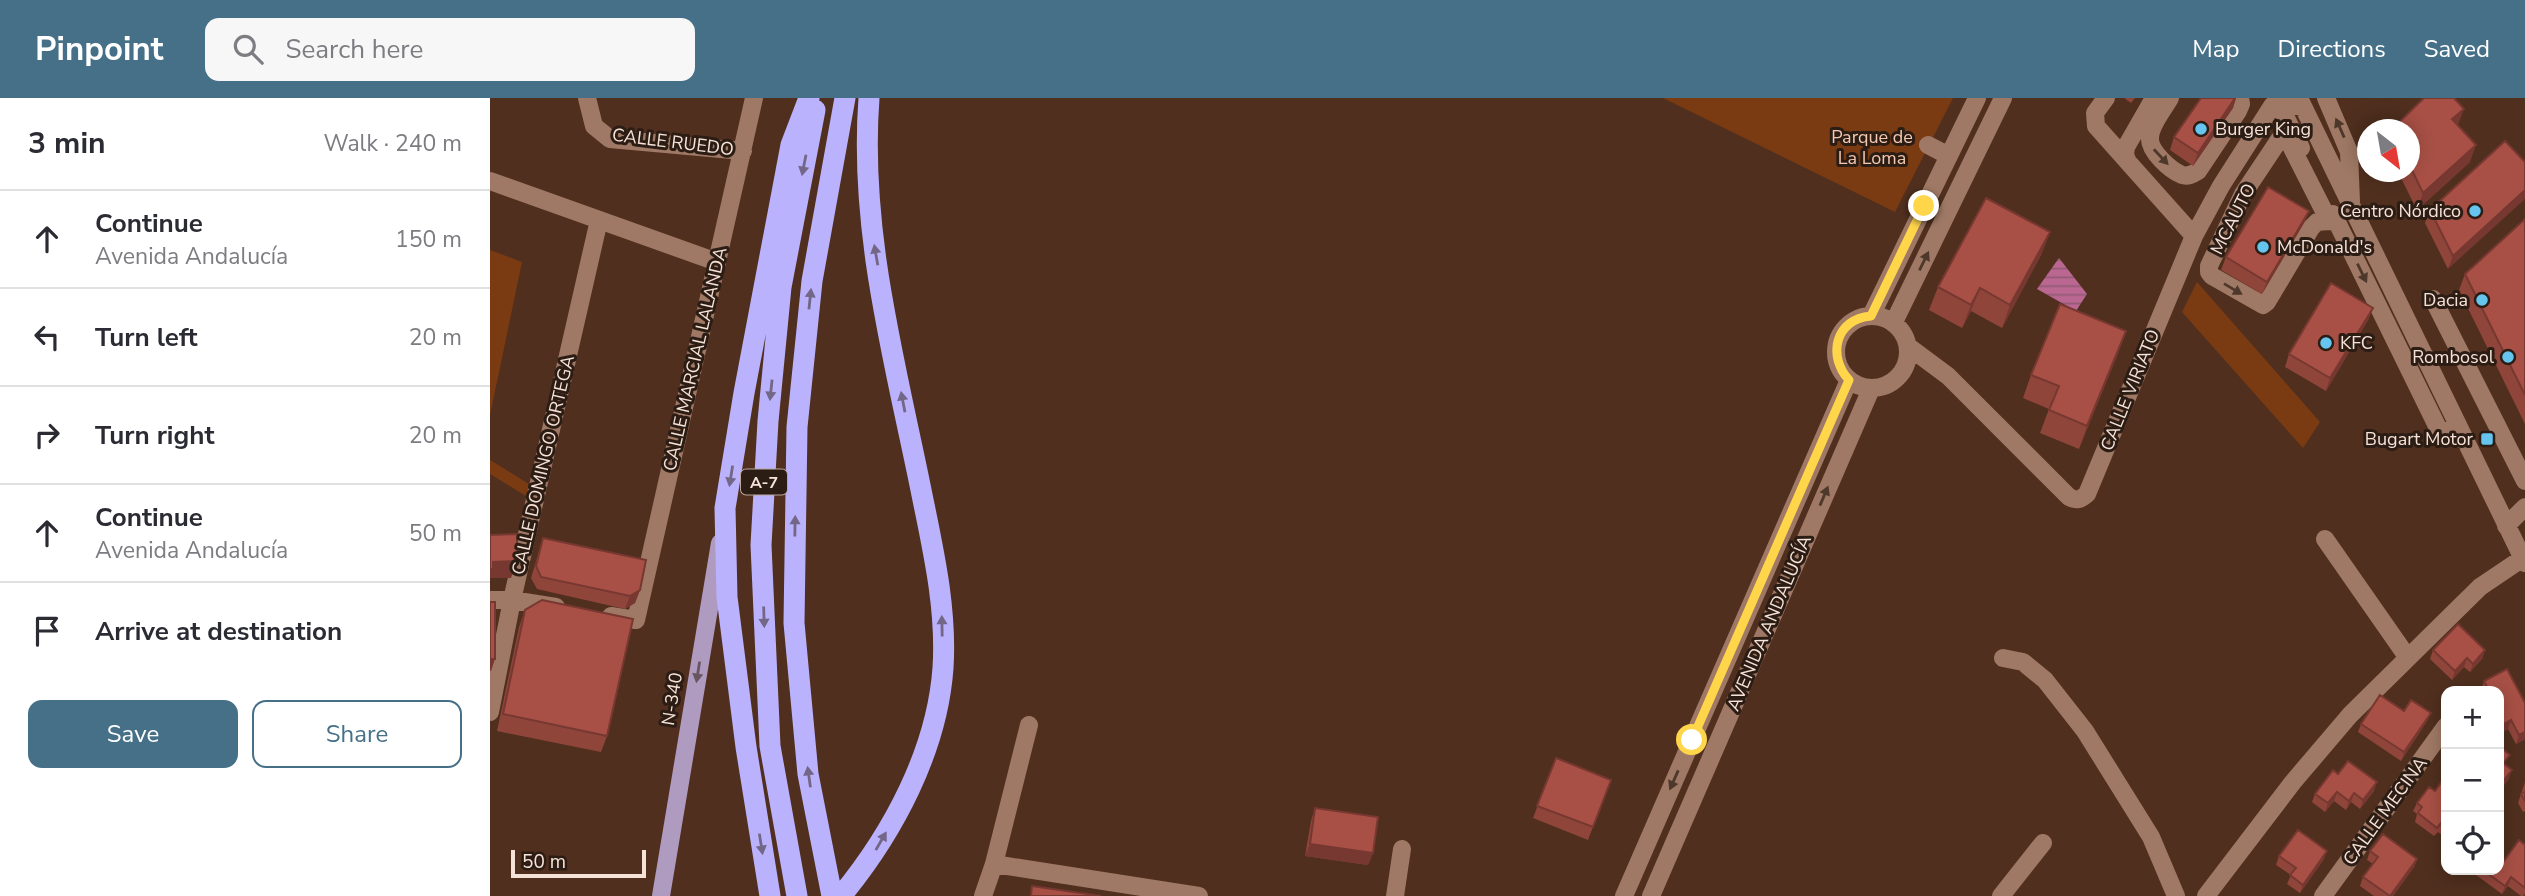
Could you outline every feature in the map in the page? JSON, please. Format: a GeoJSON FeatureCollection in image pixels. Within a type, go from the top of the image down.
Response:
{"type":"FeatureCollection","features":[{"type":"Feature","properties":{"kind":"highway"},"geometry":{"type":"LineString","coordinates":[[768,891],[727,597],[725,508],[791,145],[808,98]]}},
{"type":"Feature","properties":{"kind":"highway","name":"A-7"},"geometry":{"type":"LineString","coordinates":[[797,896],[769,746],[761,545],[768,421],[780,287],[817,98]]}},
{"type":"Feature","properties":{"kind":"highway","name":"A-7"},"geometry":{"type":"LineString","coordinates":[[832,896],[808,774],[793,623],[797,427],[811,281],[845,98]]}},
{"type":"Feature","properties":{"kind":"highway"},"geometry":{"type":"LineString","coordinates":[[841,896],[869,862],[909,793],[930,738],[943,669],[941,590],[887,323],[869,217],[866,137],[869,98]]}},
{"type":"Feature","properties":{"kind":"highway"},"geometry":{"type":"LineString","coordinates":[[866,137],[876,98]]}},
{"type":"Feature","properties":{"kind":"main road","name":"N-340"},"geometry":{"type":"LineString","coordinates":[[661,896],[725,508]]}},
{"type":"Feature","properties":{"kind":"street","name":"CALLE RUEDO"},"geometry":{"type":"LineString","coordinates":[[587,98],[594,126],[610,139],[743,151]]}},
{"type":"Feature","properties":{"kind":"street","name":"CALLE MARCIAL LALANDA"},"geometry":{"type":"LineString","coordinates":[[599,614],[636,620],[754,98]]}},
{"type":"Feature","properties":{"kind":"street"},"geometry":{"type":"LineString","coordinates":[[1894,322],[2003,98]]}},
{"type":"Feature","properties":{"kind":"street"},"geometry":{"type":"LineString","coordinates":[[2106,98],[2095,113],[2096,126],[2194,236]]}},
{"type":"Feature","properties":{"kind":"street"},"geometry":{"type":"LineString","coordinates":[[2128,162],[2126,147],[2154,98]]}},
{"type":"Feature","properties":{"kind":"street"},"geometry":{"type":"LineString","coordinates":[[2170,98],[2150,133],[2149,142],[2162,160],[2182,175],[2190,176],[2198,171],[2238,111],[2240,98]]}},
{"type":"Feature","properties":{"kind":"street"},"geometry":{"type":"LineString","coordinates":[[2326,98],[2349,152],[2351,209]]}},
{"type":"Feature","properties":{"kind":"street"},"geometry":{"type":"LineString","coordinates":[[1871,316],[1949,156],[1970,100]]}},
{"type":"Feature","properties":{"kind":"street"},"geometry":{"type":"LineString","coordinates":[[2277,100],[2333,221],[2438,428],[2465,441]]}},
{"type":"Feature","properties":{"kind":"street"},"geometry":{"type":"LineString","coordinates":[[2206,896],[2317,753],[2350,715],[2480,587],[2524,560],[2301,103],[2277,100]]}},
{"type":"Feature","properties":{"kind":"street","name":"CALLE VIRIATO"},"geometry":{"type":"LineString","coordinates":[[1909,347],[1948,376],[2069,497],[2082,499],[2087,495],[2194,236],[2221,186],[2277,100]]}},
{"type":"Feature","properties":{"kind":"street","name":"MCAUTO"},"geometry":{"type":"LineString","coordinates":[[2279,140],[2290,142],[2333,221],[2317,222],[2311,228],[2263,305],[2209,272],[2209,266],[2244,194],[2279,140]]}},
{"type":"Feature","properties":{"kind":"street"},"geometry":{"type":"LineString","coordinates":[[1928,145],[1949,156]]}},
{"type":"Feature","properties":{"kind":"street"},"geometry":{"type":"LineString","coordinates":[[490,181],[717,262]]}},
{"type":"Feature","properties":{"kind":"street","name":"CALLE DOMINGO ORTEGA"},"geometry":{"type":"LineString","coordinates":[[490,712],[512,600],[599,220]]}},
{"type":"Feature","properties":{"kind":"street"},"geometry":{"type":"LineString","coordinates":[[2433,299],[2525,481]]}},
{"type":"Feature","properties":{"kind":"street"},"geometry":{"type":"LineString","coordinates":[[1871,316],[1894,322],[1905,335],[1909,347],[1904,372],[1884,387],[1871,389],[1849,380],[1841,372],[1837,361],[1839,339],[1844,329],[1853,321],[1871,316]]}},
{"type":"Feature","properties":{"kind":"street","name":"AVENIDA ANDALUCÍA"},"geometry":{"type":"LineString","coordinates":[[1624,896],[1849,380]]}},
{"type":"Feature","properties":{"kind":"street","name":"AVENIDA ANDALUCÍA"},"geometry":{"type":"LineString","coordinates":[[1651,896],[1871,389]]}},
{"type":"Feature","properties":{"kind":"street"},"geometry":{"type":"LineString","coordinates":[[2506,526],[2525,507]]}},
{"type":"Feature","properties":{"kind":"street"},"geometry":{"type":"LineString","coordinates":[[2325,540],[2408,658]]}},
{"type":"Feature","properties":{"kind":"street"},"geometry":{"type":"LineString","coordinates":[[490,600],[512,600],[574,610]]}},
{"type":"Feature","properties":{"kind":"street"},"geometry":{"type":"LineString","coordinates":[[2003,659],[2023,662],[2045,680],[2085,731],[2151,837],[2176,896]]}},
{"type":"Feature","properties":{"kind":"street"},"geometry":{"type":"LineString","coordinates":[[983,896],[995,864],[1029,725]]}},
{"type":"Feature","properties":{"kind":"street","name":"CALLE MECINA"},"geometry":{"type":"LineString","coordinates":[[2323,896],[2441,733]]}},
{"type":"Feature","properties":{"kind":"street"},"geometry":{"type":"LineString","coordinates":[[2001,896],[2043,843]]}},
{"type":"Feature","properties":{"kind":"street"},"geometry":{"type":"LineString","coordinates":[[1395,896],[1402,849]]}},
{"type":"Feature","properties":{"kind":"street"},"geometry":{"type":"LineString","coordinates":[[995,864],[1199,896]]}},
{"type":"Feature","properties":{"kind":"green space","name":"Parque de La Loma"},"geometry":{"type":"Polygon","coordinates":[[[1663,98],[1953,98],[1895,212],[1663,98]]]}},
{"type":"Feature","properties":{"kind":"green space"},"geometry":{"type":"Polygon","coordinates":[[[490,250],[522,262],[490,415],[490,250]]]}},
{"type":"Feature","properties":{"kind":"green space"},"geometry":{"type":"Polygon","coordinates":[[[2197,282],[2320,422],[2303,448],[2182,312],[2197,282]]]}},
{"type":"Feature","properties":{"kind":"green space"},"geometry":{"type":"Polygon","coordinates":[[[490,460],[537,489],[534,501],[490,474],[490,460]]]}},
{"type":"Feature","properties":{"kind":"shaded area"},"geometry":{"type":"Polygon","coordinates":[[[2059,258],[2087,294],[2076,311],[2037,289],[2059,258]]]}},
{"type":"Feature","properties":{"kind":"building","name":"Burger King"},"geometry":{"type":"Polygon","coordinates":[[[2201,98],[2235,98],[2198,153],[2174,137],[2201,98]]]}},
{"type":"Feature","properties":{"kind":"building"},"geometry":{"type":"Polygon","coordinates":[[[2424,98],[2454,98],[2464,109],[2452,119],[2476,145],[2423,193],[2418,182],[2420,182],[2420,119],[2402,119],[2424,98]]]}},
{"type":"Feature","properties":{"kind":"building","name":"Centro Nórdico"},"geometry":{"type":"Polygon","coordinates":[[[2505,141],[2525,162],[2525,190],[2453,256],[2430,210],[2505,141]]]}},
{"type":"Feature","properties":{"kind":"building","name":"McDonald's"},"geometry":{"type":"Polygon","coordinates":[[[2268,187],[2309,211],[2267,282],[2226,257],[2268,187]]]}},
{"type":"Feature","properties":{"kind":"building"},"geometry":{"type":"Polygon","coordinates":[[[1986,198],[2050,232],[2010,305],[1980,288],[1971,305],[1938,287],[1986,198]]]}},
{"type":"Feature","properties":{"kind":"building","name":"Rombosol"},"geometry":{"type":"Polygon","coordinates":[[[2525,219],[2525,395],[2465,274],[2525,219]]]}},
{"type":"Feature","properties":{"kind":"building","name":"KFC"},"geometry":{"type":"Polygon","coordinates":[[[2331,283],[2373,308],[2330,378],[2289,354],[2331,283]]]}},
{"type":"Feature","properties":{"kind":"building"},"geometry":{"type":"Polygon","coordinates":[[[2060,304],[2126,331],[2087,426],[2049,410],[2059,386],[2031,375],[2060,304]]]}},
{"type":"Feature","properties":{"kind":"building"},"geometry":{"type":"Polygon","coordinates":[[[517,534],[517,561],[493,562],[493,569],[490,569],[490,535],[517,534]]]}},
{"type":"Feature","properties":{"kind":"building"},"geometry":{"type":"Polygon","coordinates":[[[543,538],[646,560],[640,590],[630,596],[541,577],[536,566],[543,538]]]}},
{"type":"Feature","properties":{"kind":"building"},"geometry":{"type":"Polygon","coordinates":[[[542,600],[633,619],[607,736],[503,714],[525,610],[542,600]]]}},
{"type":"Feature","properties":{"kind":"building"},"geometry":{"type":"Polygon","coordinates":[[[490,602],[495,602],[495,659],[490,659],[490,602]]]}},
{"type":"Feature","properties":{"kind":"building"},"geometry":{"type":"Polygon","coordinates":[[[2458,624],[2485,650],[2473,664],[2467,658],[2455,671],[2433,650],[2458,624]]]}},
{"type":"Feature","properties":{"kind":"building"},"geometry":{"type":"Polygon","coordinates":[[[2507,669],[2525,703],[2525,732],[2519,735],[2511,720],[2504,724],[2504,686],[2486,686],[2484,681],[2507,669]]]}},
{"type":"Feature","properties":{"kind":"building"},"geometry":{"type":"Polygon","coordinates":[[[2380,695],[2404,711],[2411,700],[2431,713],[2404,752],[2361,724],[2380,695]]]}},
{"type":"Feature","properties":{"kind":"building"},"geometry":{"type":"Polygon","coordinates":[[[2504,750],[2510,755],[2504,762],[2504,750]]]}},
{"type":"Feature","properties":{"kind":"building"},"geometry":{"type":"Polygon","coordinates":[[[1556,758],[1611,780],[1593,827],[1537,806],[1556,758]]]}},
{"type":"Feature","properties":{"kind":"building"},"geometry":{"type":"Polygon","coordinates":[[[2348,761],[2377,782],[2363,800],[2354,793],[2349,801],[2337,792],[2328,803],[2315,794],[2333,770],[2338,774],[2348,761]]]}},
{"type":"Feature","properties":{"kind":"building"},"geometry":{"type":"Polygon","coordinates":[[[2504,764],[2512,770],[2504,780],[2504,764]]]}},
{"type":"Feature","properties":{"kind":"building"},"geometry":{"type":"Polygon","coordinates":[[[2441,783],[2441,823],[2437,828],[2418,813],[2422,807],[2417,803],[2429,787],[2435,791],[2441,783]]]}},
{"type":"Feature","properties":{"kind":"building"},"geometry":{"type":"Polygon","coordinates":[[[1315,808],[1378,817],[1373,853],[1310,844],[1315,808]]]}},
{"type":"Feature","properties":{"kind":"building"},"geometry":{"type":"Polygon","coordinates":[[[2298,830],[2327,851],[2303,885],[2290,875],[2296,868],[2279,856],[2298,830]]]}},
{"type":"Feature","properties":{"kind":"building"},"geometry":{"type":"Polygon","coordinates":[[[2383,834],[2417,859],[2390,896],[2363,877],[2378,857],[2370,851],[2383,834]]]}},
{"type":"Feature","properties":{"kind":"building"},"geometry":{"type":"Polygon","coordinates":[[[2519,840],[2525,845],[2525,888],[2511,877],[2505,886],[2490,875],[2504,875],[2504,861],[2519,840]]]}},
{"type":"Feature","properties":{"kind":"building"},"geometry":{"type":"Polygon","coordinates":[[[1032,886],[1101,896],[1031,896],[1032,886]]]}},
{"type":"Feature","properties":{"kind":"place","name":"Burger King"},"geometry":{"type":"Point","coordinates":[2201,129]}},
{"type":"Feature","properties":{"kind":"place","name":"Centro Nórdico"},"geometry":{"type":"Point","coordinates":[2475,211]}},
{"type":"Feature","properties":{"kind":"place","name":"McDonald's"},"geometry":{"type":"Point","coordinates":[2263,247]}},
{"type":"Feature","properties":{"kind":"place","name":"Dacia"},"geometry":{"type":"Point","coordinates":[2482,300]}},
{"type":"Feature","properties":{"kind":"place","name":"KFC"},"geometry":{"type":"Point","coordinates":[2326,343]}},
{"type":"Feature","properties":{"kind":"place","name":"Rombosol"},"geometry":{"type":"Point","coordinates":[2508,357]}},
{"type":"Feature","properties":{"kind":"place","name":"Bugart Motor"},"geometry":{"type":"Point","coordinates":[2487,439]}},
{"type":"Feature","properties":{"kind":"route"},"geometry":{"type":"LineString","coordinates":[[1692,740],[1849,380],[1841,372],[1837,361],[1839,339],[1844,329],[1853,321],[1871,316],[1924,206]]}}]}
